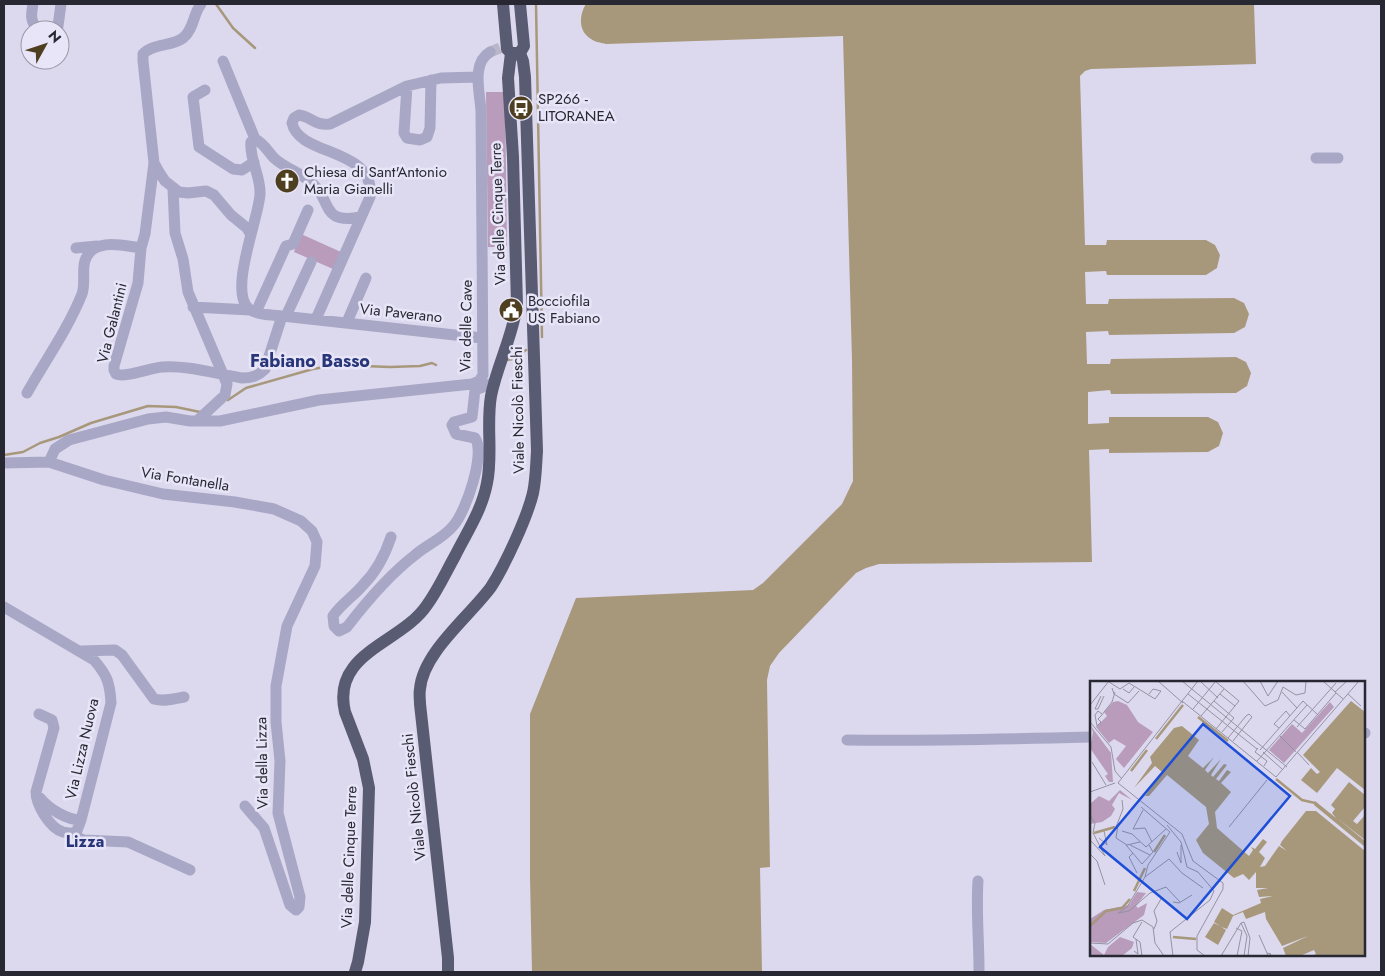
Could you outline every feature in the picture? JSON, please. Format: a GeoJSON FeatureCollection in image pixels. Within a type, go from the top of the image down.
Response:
{"type":"FeatureCollection","features":[{"type":"Feature","properties":{"kind":"main road","name":"Viale Nicolò Fieschi"},"geometry":{"type":"LineString","coordinates":[[448,972],[420,704],[420,688],[423,675],[446,638],[483,597],[492,584],[524,520],[533,493],[537,451],[525,78],[523,61],[508,48],[503,4]]}},
{"type":"Feature","properties":{"kind":"main road","name":"Viale Nicolò Fieschi"},"geometry":{"type":"LineString","coordinates":[[508,48],[520,4]]}},
{"type":"Feature","properties":{"kind":"main road","name":"Via delle Cinque Terre"},"geometry":{"type":"LineString","coordinates":[[355,972],[365,922],[369,788],[363,759],[343,704],[344,684],[347,676],[360,659],[373,648],[399,632],[426,607],[480,510],[487,483],[490,454],[490,399],[514,326],[517,305],[514,158],[508,78],[508,48]]}},
{"type":"Feature","properties":{"kind":"street"},"geometry":{"type":"LineString","coordinates":[[32,20],[33,4]]}},
{"type":"Feature","properties":{"kind":"street"},"geometry":{"type":"LineString","coordinates":[[59,20],[61,4]]}},
{"type":"Feature","properties":{"kind":"street"},"geometry":{"type":"LineString","coordinates":[[201,4],[193,24],[183,38],[169,45],[150,48],[143,54],[154,163],[165,181],[173,188],[188,193],[206,191],[214,195],[231,215],[241,221],[251,235]]}},
{"type":"Feature","properties":{"kind":"street","name":"Via delle Cave"},"geometry":{"type":"LineString","coordinates":[[49,462],[55,449],[78,437],[148,419],[202,416],[220,421],[319,400],[476,382],[481,379],[481,111],[478,77],[480,62],[483,57],[508,48]]}},
{"type":"Feature","properties":{"kind":"street"},"geometry":{"type":"LineString","coordinates":[[223,62],[255,139],[274,158],[312,183],[318,190],[326,207],[332,213],[345,219],[361,217]]}},
{"type":"Feature","properties":{"kind":"street"},"geometry":{"type":"LineString","coordinates":[[316,319],[370,197],[371,188],[369,179],[364,171],[356,164],[311,143],[295,131],[292,123],[294,118],[299,115],[305,116],[315,123],[322,125],[330,124],[407,86],[431,80],[478,77]]}},
{"type":"Feature","properties":{"kind":"street"},"geometry":{"type":"LineString","coordinates":[[407,86],[404,133],[408,138],[420,140],[427,136],[430,128],[431,80]]}},
{"type":"Feature","properties":{"kind":"street"},"geometry":{"type":"LineString","coordinates":[[205,90],[193,97],[195,147],[233,169],[242,170],[254,162]]}},
{"type":"Feature","properties":{"kind":"street"},"geometry":{"type":"LineString","coordinates":[[255,139],[251,144],[260,194],[244,260],[242,289],[246,306],[253,311],[286,246],[293,244],[308,210]]}},
{"type":"Feature","properties":{"kind":"street"},"geometry":{"type":"LineString","coordinates":[[1316,158],[1338,158]]}},
{"type":"Feature","properties":{"kind":"street","name":"Via Galantini"},"geometry":{"type":"LineString","coordinates":[[154,163],[145,234],[141,248],[138,283],[114,366],[114,372],[122,376],[153,368],[175,366],[242,378],[252,378],[259,375],[265,369],[284,316],[311,262]]}},
{"type":"Feature","properties":{"kind":"street"},"geometry":{"type":"LineString","coordinates":[[173,188],[175,233],[183,259],[188,292],[227,384],[225,395],[202,416]]}},
{"type":"Feature","properties":{"kind":"street"},"geometry":{"type":"LineString","coordinates":[[241,221],[248,219],[256,213]]}},
{"type":"Feature","properties":{"kind":"street"},"geometry":{"type":"LineString","coordinates":[[27,393],[76,308],[83,291],[85,259],[90,252],[99,246],[100,240],[112,238]]}},
{"type":"Feature","properties":{"kind":"street"},"geometry":{"type":"LineString","coordinates":[[76,248],[112,244],[141,248]]}},
{"type":"Feature","properties":{"kind":"street"},"geometry":{"type":"LineString","coordinates":[[347,322],[366,278]]}},
{"type":"Feature","properties":{"kind":"street","name":"Via Paverano"},"geometry":{"type":"LineString","coordinates":[[193,307],[253,311],[482,338]]}},
{"type":"Feature","properties":{"kind":"street"},"geometry":{"type":"LineString","coordinates":[[391,538],[387,550],[377,567],[364,584],[334,614],[333,624],[339,631],[347,628],[392,574],[416,554],[446,534],[462,514],[476,467],[477,442],[474,438],[456,434],[452,425],[454,422],[472,417],[475,390],[494,384]]}},
{"type":"Feature","properties":{"kind":"street"},"geometry":{"type":"LineString","coordinates":[[4,463],[49,462]]}},
{"type":"Feature","properties":{"kind":"street","name":"Via Fontanella"},"geometry":{"type":"LineString","coordinates":[[49,462],[104,480],[163,494],[235,502],[274,509],[300,521],[312,531]]}},
{"type":"Feature","properties":{"kind":"street","name":"Via della Lizza"},"geometry":{"type":"LineString","coordinates":[[245,806],[264,828],[290,905],[296,910],[299,907],[300,898],[278,813],[280,761],[276,722],[276,686],[287,626],[314,566],[317,542],[312,531]]}},
{"type":"Feature","properties":{"kind":"street","name":"Via Lizza Nuova"},"geometry":{"type":"LineString","coordinates":[[4,607],[94,660],[103,670],[110,684],[111,702],[76,833]]}},
{"type":"Feature","properties":{"kind":"street"},"geometry":{"type":"LineString","coordinates":[[80,651],[115,650],[122,655],[154,699],[160,701],[170,700],[184,696]]}},
{"type":"Feature","properties":{"kind":"street"},"geometry":{"type":"LineString","coordinates":[[39,714],[52,720],[54,728],[36,792],[47,819],[62,832],[76,833],[79,838],[84,840],[128,842],[190,870]]}},
{"type":"Feature","properties":{"kind":"street"},"geometry":{"type":"LineString","coordinates":[[847,740],[983,740],[1090,737]]}},
{"type":"Feature","properties":{"kind":"street"},"geometry":{"type":"LineString","coordinates":[[36,792],[43,802],[53,809],[75,820],[81,820]]}},
{"type":"Feature","properties":{"kind":"street"},"geometry":{"type":"LineString","coordinates":[[978,881],[976,907],[979,934],[979,970]]}},
{"type":"Feature","properties":{"kind":"shaded area"},"geometry":{"type":"Polygon","coordinates":[[[586,4],[1254,4],[1256,64],[1091,69],[1085,71],[1080,76],[1085,245],[1106,245],[1107,240],[1206,240],[1215,245],[1220,255],[1217,268],[1206,275],[1107,275],[1106,271],[1085,272],[1086,304],[1108,304],[1109,299],[1234,298],[1244,303],[1249,314],[1245,327],[1234,333],[1109,335],[1108,331],[1086,332],[1087,364],[1110,364],[1111,359],[1236,357],[1246,362],[1251,373],[1247,386],[1236,393],[1111,394],[1110,390],[1088,392],[1088,424],[1109,423],[1109,417],[1208,417],[1218,422],[1223,433],[1219,446],[1208,452],[1109,453],[1109,449],[1089,450],[1092,562],[879,564],[856,573],[779,653],[770,666],[767,680],[770,867],[760,868],[762,972],[532,972],[530,714],[576,598],[753,590],[763,583],[842,504],[853,481],[852,360],[843,36],[606,44],[593,40],[584,32],[581,18],[586,4]]]}},
{"type":"Feature","properties":{"kind":"shaded area"},"geometry":{"type":"Polygon","coordinates":[[[486,92],[505,92],[507,247],[488,247],[486,92]]]}},
{"type":"Feature","properties":{"kind":"shaded area"},"geometry":{"type":"Polygon","coordinates":[[[301,234],[341,252],[333,269],[294,252],[301,234]]]}},
{"type":"Feature","properties":{"kind":"waterway"},"geometry":{"type":"LineString","coordinates":[[216,4],[233,28],[255,48]]}},
{"type":"Feature","properties":{"kind":"waterway"},"geometry":{"type":"LineString","coordinates":[[536,4],[542,337]]}},
{"type":"Feature","properties":{"kind":"waterway"},"geometry":{"type":"LineString","coordinates":[[506,360],[514,359],[526,350]]}},
{"type":"Feature","properties":{"kind":"waterway"},"geometry":{"type":"LineString","coordinates":[[228,400],[246,388],[313,369],[337,365],[390,367],[420,366],[432,363],[436,365]]}},
{"type":"Feature","properties":{"kind":"waterway"},"geometry":{"type":"LineString","coordinates":[[4,455],[23,452],[40,443],[91,423],[148,406],[176,407],[200,412]]}},
{"type":"Feature","properties":{"kind":"tunnel"},"geometry":{"type":"LineString","coordinates":[[490,52],[500,48]]}},
{"type":"Feature","properties":{"kind":"place","name":"SP266 - LITORANEA"},"geometry":{"type":"Point","coordinates":[521,108]}},
{"type":"Feature","properties":{"kind":"place","name":"Chiesa di Sant'Antonio Maria Gianelli"},"geometry":{"type":"Point","coordinates":[287,181]}},
{"type":"Feature","properties":{"kind":"place","name":"Bocciofila US Fabiano"},"geometry":{"type":"Point","coordinates":[511,310]}},
{"type":"Feature","properties":{"kind":"district","name":"Fabiano Basso"},"geometry":{"type":"Point","coordinates":[310,361]}},
{"type":"Feature","properties":{"kind":"district","name":"Lizza"},"geometry":{"type":"Point","coordinates":[85,841]}}]}
